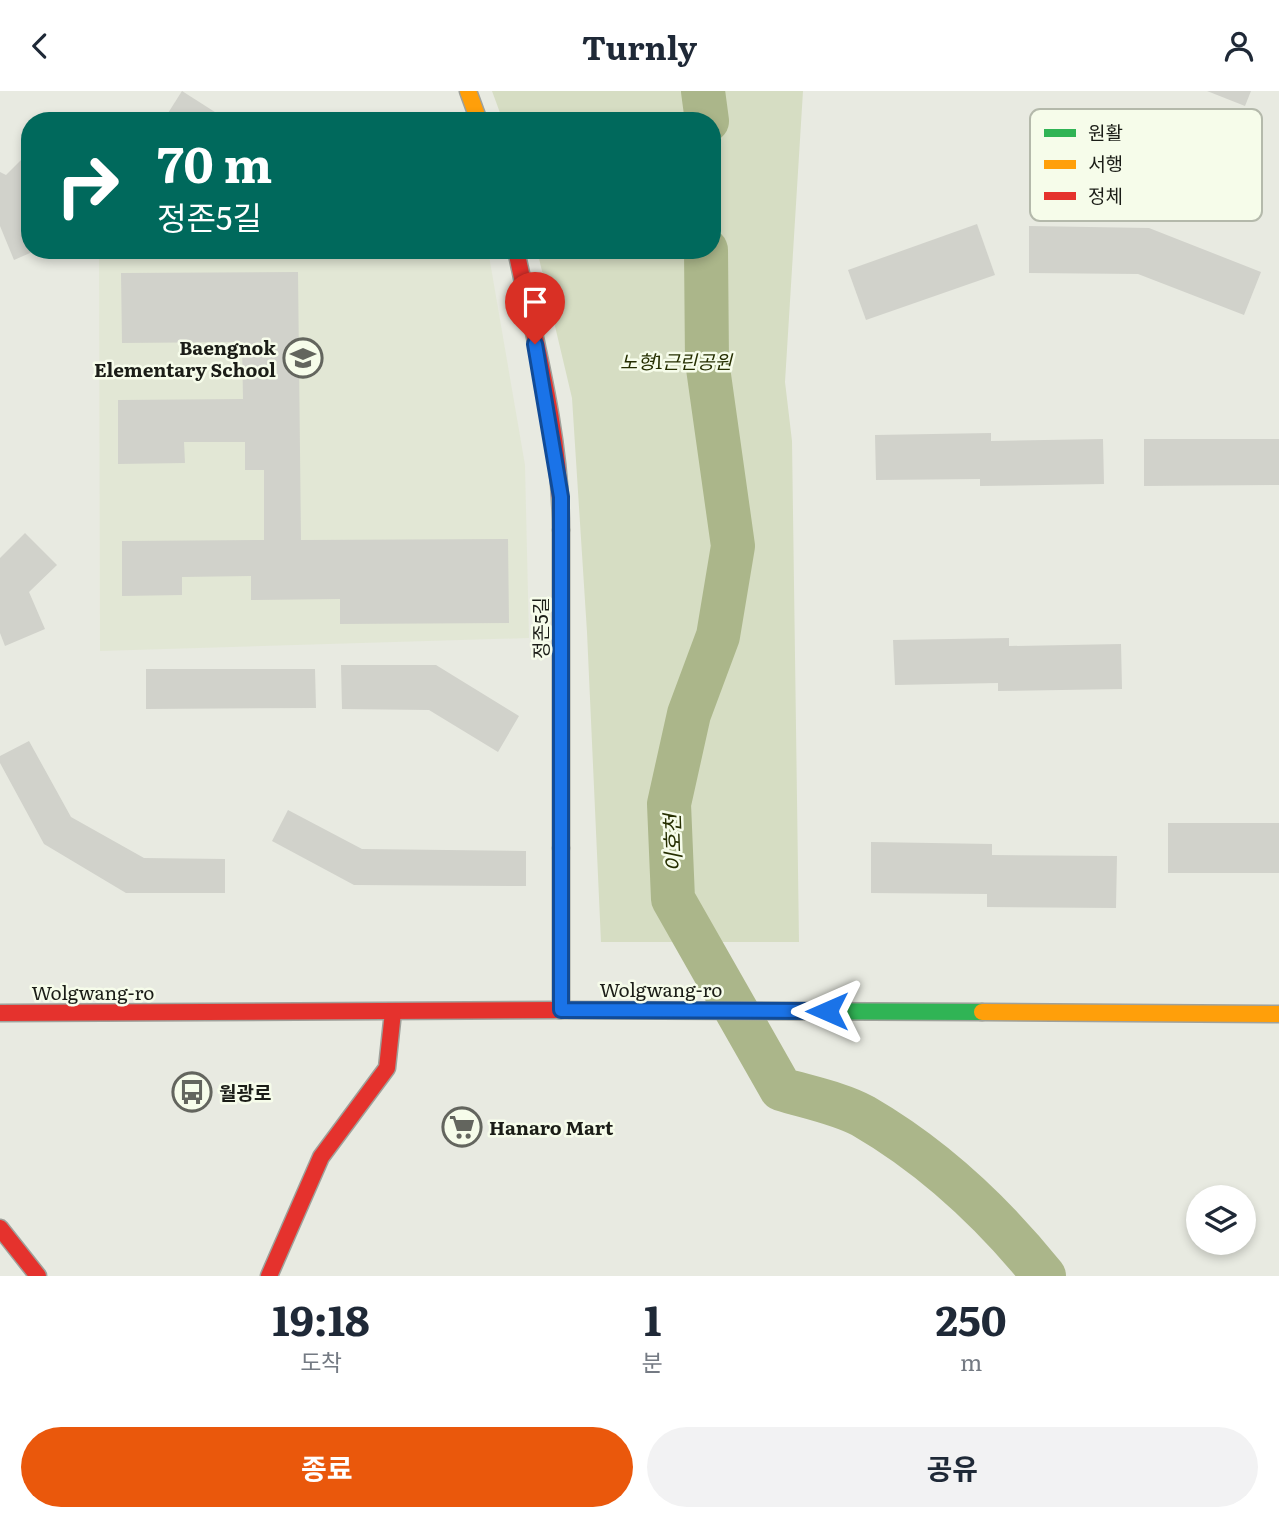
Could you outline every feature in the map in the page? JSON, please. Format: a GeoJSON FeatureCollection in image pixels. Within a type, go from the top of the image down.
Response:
{"type":"FeatureCollection","features":[{"type":"Feature","properties":{"kind":"main road"},"geometry":{"type":"LineString","coordinates":[[468,91],[476,112]]}},
{"type":"Feature","properties":{"kind":"main road","name":"정존5길"},"geometry":{"type":"LineString","coordinates":[[518,259],[545,391],[561,497],[561,1010]]}},
{"type":"Feature","properties":{"kind":"main road","name":"Wolgwang-ro"},"geometry":{"type":"LineString","coordinates":[[0,1013],[646,1010],[1279,1014]]}},
{"type":"Feature","properties":{"kind":"main road"},"geometry":{"type":"LineString","coordinates":[[269,1276],[321,1157],[387,1067],[391,1051],[393,1012]]}},
{"type":"Feature","properties":{"kind":"main road"},"geometry":{"type":"LineString","coordinates":[[0,1228],[38,1276]]}},
{"type":"Feature","properties":{"kind":"shaded area","name":"Baengnok Elementary School"},"geometry":{"type":"Polygon","coordinates":[[[99,259],[490,259],[525,465],[529,638],[100,651],[99,259]]]}},
{"type":"Feature","properties":{"kind":"green space","name":"노형1근린공원"},"geometry":{"type":"Polygon","coordinates":[[[492,91],[803,91],[785,382],[792,441],[799,942],[601,942],[587,632],[572,398],[539,259],[721,259],[721,112],[500,112],[492,91]]]}},
{"type":"Feature","properties":{"kind":"building"},"geometry":{"type":"Polygon","coordinates":[[[182,91],[215,112],[169,112],[182,91]]]}},
{"type":"Feature","properties":{"kind":"building"},"geometry":{"type":"Polygon","coordinates":[[[1207,91],[1251,91],[1245,106],[1207,91]]]}},
{"type":"Feature","properties":{"kind":"building"},"geometry":{"type":"Polygon","coordinates":[[[21,160],[21,257],[14,260],[0,226],[0,172],[6,175],[21,160]]]}},
{"type":"Feature","properties":{"kind":"building"},"geometry":{"type":"Polygon","coordinates":[[[977,224],[995,275],[866,320],[848,270],[977,224]]]}},
{"type":"Feature","properties":{"kind":"building"},"geometry":{"type":"Polygon","coordinates":[[[1029,226],[1149,228],[1261,272],[1244,315],[1138,274],[1029,273],[1029,226]]]}},
{"type":"Feature","properties":{"kind":"building"},"geometry":{"type":"Polygon","coordinates":[[[298,272],[301,540],[508,539],[509,623],[340,624],[340,599],[251,600],[251,576],[182,577],[182,595],[122,596],[122,541],[264,540],[264,470],[245,470],[245,442],[184,442],[185,463],[118,464],[118,400],[243,399],[242,342],[122,343],[121,273],[298,272]]]}},
{"type":"Feature","properties":{"kind":"building"},"geometry":{"type":"Polygon","coordinates":[[[991,433],[991,441],[1103,439],[1104,484],[980,486],[980,479],[876,480],[875,435],[991,433]]]}},
{"type":"Feature","properties":{"kind":"building"},"geometry":{"type":"Polygon","coordinates":[[[1144,439],[1279,439],[1279,485],[1144,486],[1144,439]]]}},
{"type":"Feature","properties":{"kind":"building"},"geometry":{"type":"Polygon","coordinates":[[[25,533],[57,565],[29,592],[45,629],[5,646],[0,633],[0,558],[25,533]]]}},
{"type":"Feature","properties":{"kind":"building"},"geometry":{"type":"Polygon","coordinates":[[[1009,638],[1009,646],[1121,644],[1122,689],[998,691],[998,683],[895,685],[893,640],[1009,638]]]}},
{"type":"Feature","properties":{"kind":"building"},"geometry":{"type":"Polygon","coordinates":[[[341,665],[436,665],[519,716],[498,752],[429,710],[342,709],[341,665]]]}},
{"type":"Feature","properties":{"kind":"building"},"geometry":{"type":"Polygon","coordinates":[[[146,669],[315,669],[316,708],[146,709],[146,669]]]}},
{"type":"Feature","properties":{"kind":"building"},"geometry":{"type":"Polygon","coordinates":[[[29,741],[71,817],[144,858],[225,859],[225,893],[126,893],[44,844],[0,763],[0,756],[29,741]]]}},
{"type":"Feature","properties":{"kind":"building"},"geometry":{"type":"Polygon","coordinates":[[[288,810],[362,849],[526,851],[526,886],[354,885],[272,841],[288,810]]]}},
{"type":"Feature","properties":{"kind":"building"},"geometry":{"type":"Polygon","coordinates":[[[1168,823],[1279,823],[1279,873],[1168,873],[1168,823]]]}},
{"type":"Feature","properties":{"kind":"building"},"geometry":{"type":"Polygon","coordinates":[[[871,842],[992,844],[992,855],[1117,856],[1116,908],[987,907],[987,894],[871,893],[871,842]]]}},
{"type":"Feature","properties":{"kind":"waterway","name":"이호천"},"geometry":{"type":"LineString","coordinates":[[703,91],[706,112]]}},
{"type":"Feature","properties":{"kind":"waterway","name":"이호천"},"geometry":{"type":"LineString","coordinates":[[706,259],[707,361],[733,546],[718,636],[689,714],[669,804],[673,899],[781,1089],[854,1111],[913,1149],[983,1209],[1044,1276]]}},
{"type":"Feature","properties":{"kind":"traffic: fast"},"geometry":{"type":"LineString","coordinates":[[561,530],[561,848]]}},
{"type":"Feature","properties":{"kind":"traffic: fast"},"geometry":{"type":"LineString","coordinates":[[559,1010],[982,1012]]}},
{"type":"Feature","properties":{"kind":"traffic: slow"},"geometry":{"type":"LineString","coordinates":[[468,91],[476,112]]}},
{"type":"Feature","properties":{"kind":"traffic: slow"},"geometry":{"type":"LineString","coordinates":[[982,1012],[1279,1014]]}},
{"type":"Feature","properties":{"kind":"traffic: jam"},"geometry":{"type":"LineString","coordinates":[[518,259],[552,424],[561,530]]}},
{"type":"Feature","properties":{"kind":"traffic: jam"},"geometry":{"type":"LineString","coordinates":[[561,848],[561,1010]]}},
{"type":"Feature","properties":{"kind":"traffic: jam"},"geometry":{"type":"LineString","coordinates":[[0,1013],[559,1010]]}},
{"type":"Feature","properties":{"kind":"traffic: jam"},"geometry":{"type":"LineString","coordinates":[[269,1276],[321,1157],[387,1068],[393,1012]]}},
{"type":"Feature","properties":{"kind":"traffic: jam"},"geometry":{"type":"LineString","coordinates":[[0,1228],[38,1276]]}},
{"type":"Feature","properties":{"kind":"place","name":"Baengnok Elementary School"},"geometry":{"type":"Point","coordinates":[303,358]}},
{"type":"Feature","properties":{"kind":"place","name":"월광로"},"geometry":{"type":"Point","coordinates":[192,1092]}},
{"type":"Feature","properties":{"kind":"place","name":"Hanaro Mart"},"geometry":{"type":"Point","coordinates":[462,1127]}},
{"type":"Feature","properties":{"kind":"route"},"geometry":{"type":"LineString","coordinates":[[535,344],[561,497],[561,1010],[827,1011]]}}]}
